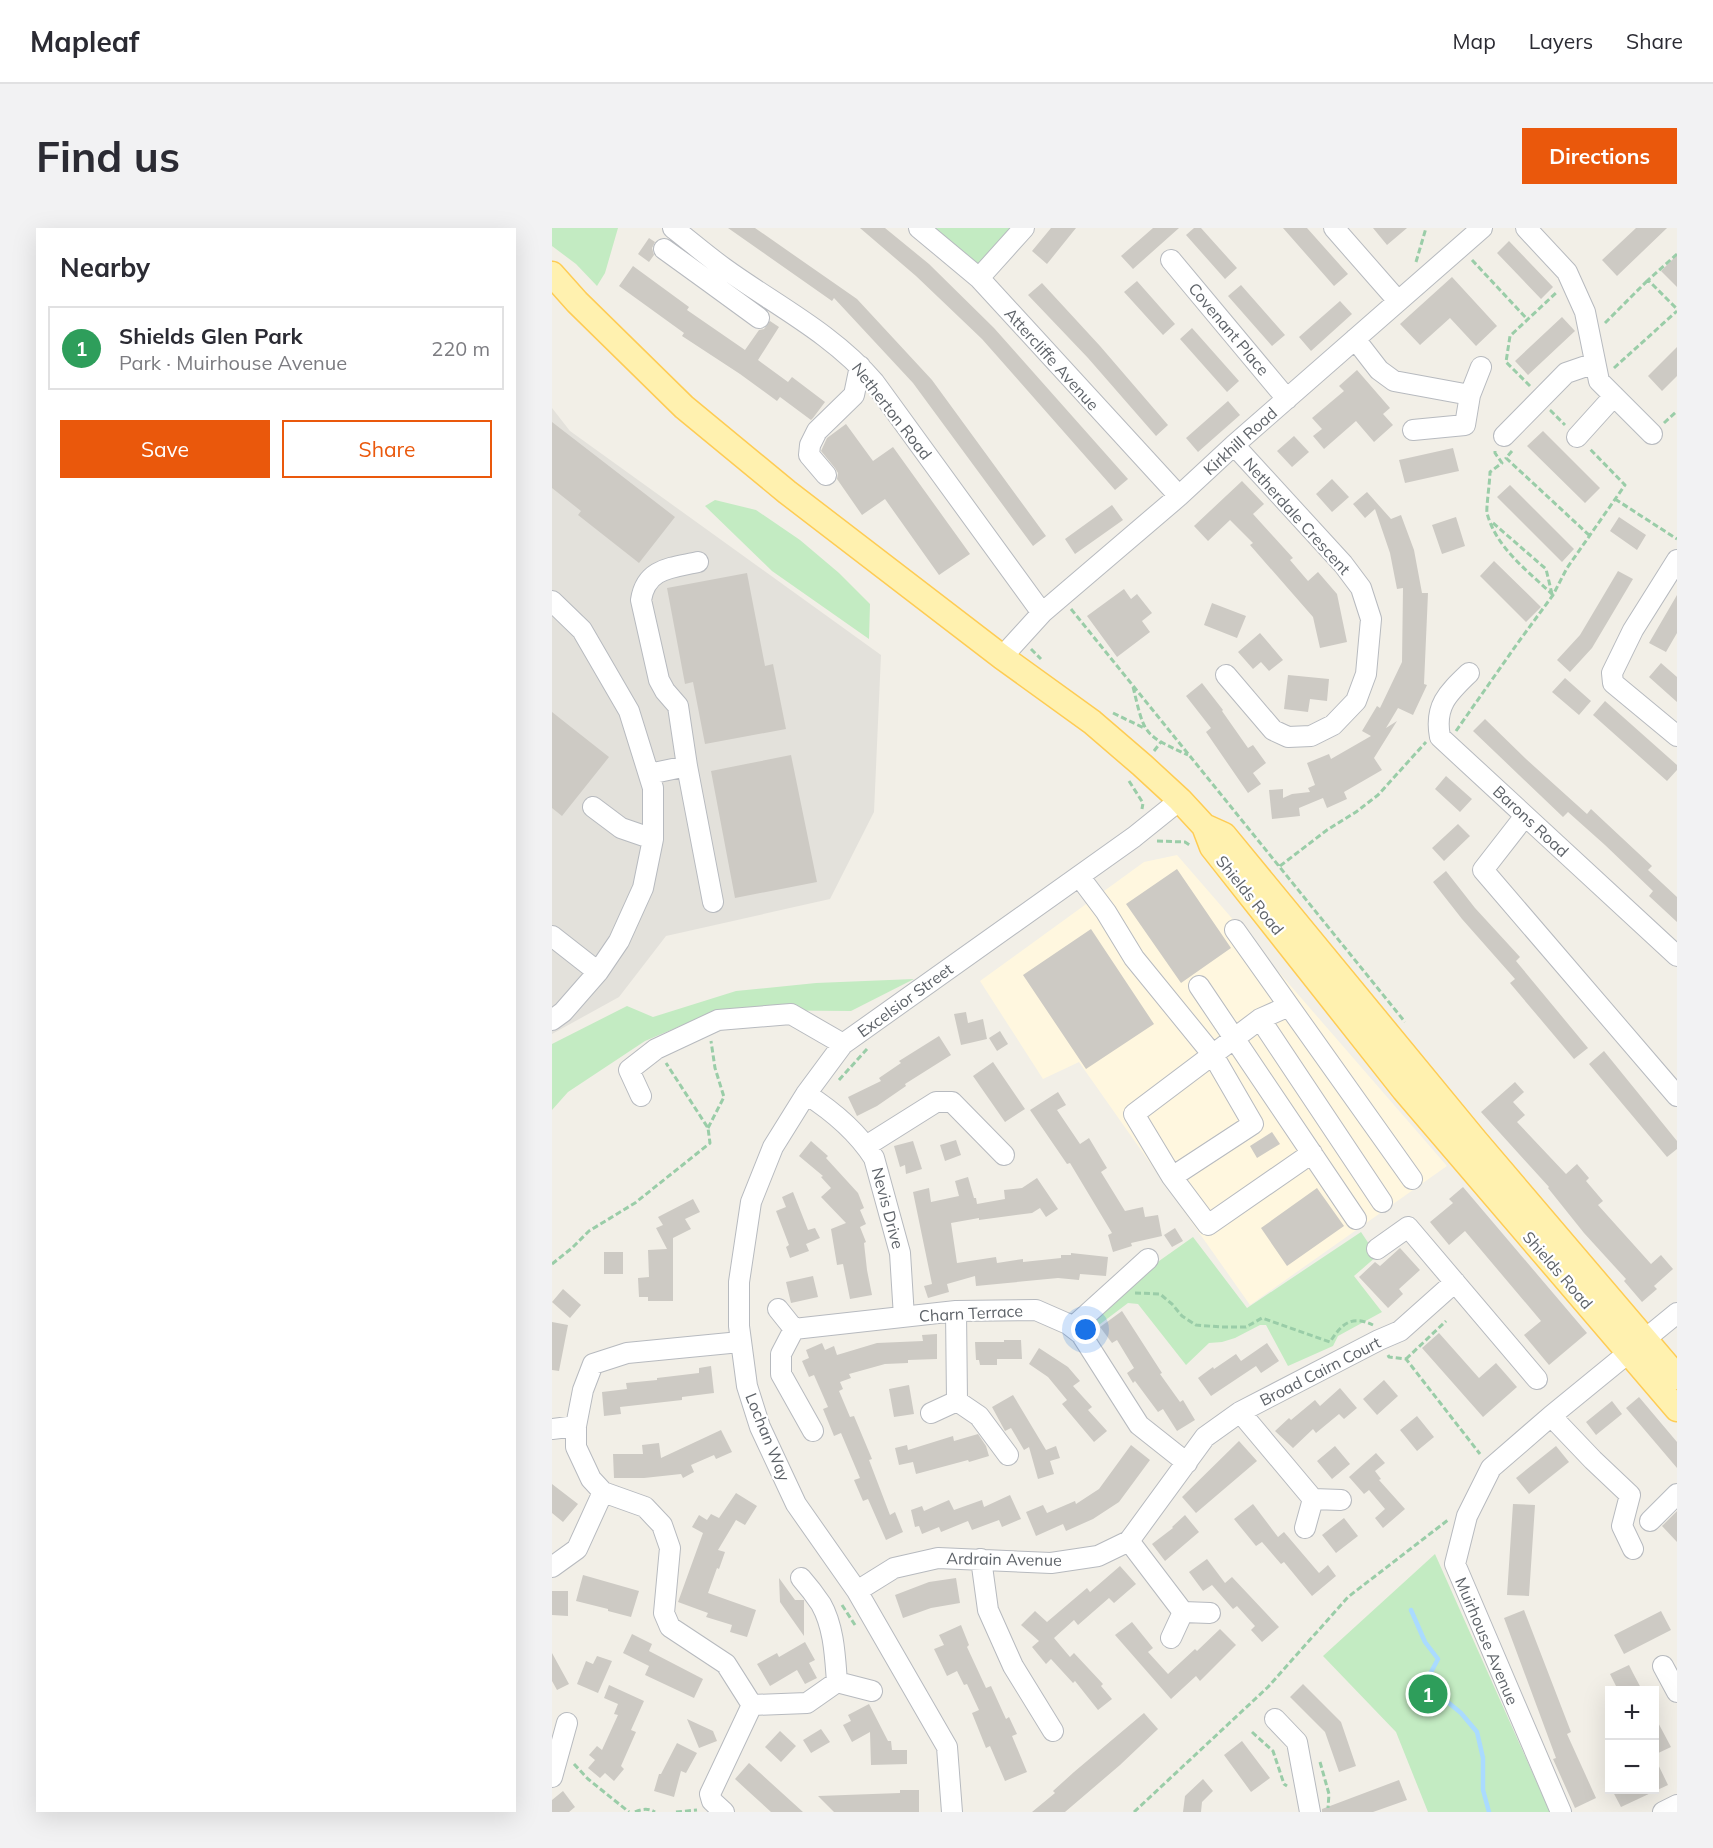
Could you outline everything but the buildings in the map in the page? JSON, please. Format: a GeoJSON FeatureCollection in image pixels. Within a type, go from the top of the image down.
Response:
{"type":"FeatureCollection","features":[{"type":"Feature","properties":{"kind":"main road","name":"Shields Road"},"geometry":{"type":"LineString","coordinates":[[552,274],[577,302],[684,407],[787,492],[1002,657],[1092,722],[1180,800],[1204,826],[1224,835],[1475,1140],[1637,1346],[1677,1409]]}},
{"type":"Feature","properties":{"kind":"main road","name":"Shields Road"},"geometry":{"type":"LineString","coordinates":[[1637,1346],[1677,1377]]}},
{"type":"Feature","properties":{"kind":"street","name":"Netherton Road"},"geometry":{"type":"LineString","coordinates":[[673,228],[717,275],[813,326],[860,366],[1042,612]]}},
{"type":"Feature","properties":{"kind":"street","name":"Attercliffe Avenue"},"geometry":{"type":"LineString","coordinates":[[920,228],[979,278],[1179,496]]}},
{"type":"Feature","properties":{"kind":"street"},"geometry":{"type":"LineString","coordinates":[[979,278],[1024,228]]}},
{"type":"Feature","properties":{"kind":"street"},"geometry":{"type":"LineString","coordinates":[[1334,228],[1398,301]]}},
{"type":"Feature","properties":{"kind":"street","name":"Kirkhill Road"},"geometry":{"type":"LineString","coordinates":[[1002,657],[1042,612],[1179,496],[1482,228]]}},
{"type":"Feature","properties":{"kind":"street"},"geometry":{"type":"LineString","coordinates":[[1526,228],[1567,272],[1585,312],[1597,372],[1614,396],[1652,435]]}},
{"type":"Feature","properties":{"kind":"street"},"geometry":{"type":"LineString","coordinates":[[664,249],[717,275],[759,318]]}},
{"type":"Feature","properties":{"kind":"street","name":"Covenant Place"},"geometry":{"type":"LineString","coordinates":[[1171,260],[1287,399]]}},
{"type":"Feature","properties":{"kind":"street"},"geometry":{"type":"LineString","coordinates":[[1355,339],[1379,370],[1395,381],[1470,395]]}},
{"type":"Feature","properties":{"kind":"street"},"geometry":{"type":"LineString","coordinates":[[826,475],[809,455],[810,445],[817,431],[854,395],[860,366]]}},
{"type":"Feature","properties":{"kind":"street"},"geometry":{"type":"LineString","coordinates":[[1413,430],[1465,425],[1470,395],[1481,367]]}},
{"type":"Feature","properties":{"kind":"street"},"geometry":{"type":"LineString","coordinates":[[1509,443],[1540,397],[1566,372],[1597,372]]}},
{"type":"Feature","properties":{"kind":"street"},"geometry":{"type":"LineString","coordinates":[[1577,437],[1614,396]]}},
{"type":"Feature","properties":{"kind":"street","name":"Netherdale Crescent"},"geometry":{"type":"LineString","coordinates":[[1226,675],[1273,730],[1288,736],[1311,736],[1332,725],[1356,701],[1366,674],[1371,619],[1361,588],[1343,564],[1234,445]]}},
{"type":"Feature","properties":{"kind":"street"},"geometry":{"type":"LineString","coordinates":[[1677,560],[1633,630],[1612,673],[1613,683],[1677,736]]}},
{"type":"Feature","properties":{"kind":"street"},"geometry":{"type":"LineString","coordinates":[[698,562],[661,570],[653,575],[643,590],[641,600],[659,680],[678,706],[713,902]]}},
{"type":"Feature","properties":{"kind":"street"},"geometry":{"type":"LineString","coordinates":[[552,601],[582,630],[629,711],[653,788],[653,839],[643,888],[619,941],[598,972],[558,1016]]}},
{"type":"Feature","properties":{"kind":"street"},"geometry":{"type":"LineString","coordinates":[[1443,736],[1446,695],[1469,673]]}},
{"type":"Feature","properties":{"kind":"street","name":"Barons Road"},"geometry":{"type":"LineString","coordinates":[[1443,736],[1525,816],[1677,956]]}},
{"type":"Feature","properties":{"kind":"street"},"geometry":{"type":"LineString","coordinates":[[649,774],[687,766]]}},
{"type":"Feature","properties":{"kind":"street","name":"Excelsior Street"},"geometry":{"type":"LineString","coordinates":[[641,1096],[628,1070],[657,1049],[718,1020],[791,1014],[843,1044],[1134,837],[1180,800]]}},
{"type":"Feature","properties":{"kind":"street"},"geometry":{"type":"LineString","coordinates":[[593,807],[621,828],[653,839]]}},
{"type":"Feature","properties":{"kind":"street"},"geometry":{"type":"LineString","coordinates":[[1525,816],[1483,870],[1677,1095]]}},
{"type":"Feature","properties":{"kind":"street"},"geometry":{"type":"LineString","coordinates":[[1079,876],[1106,912],[1134,957],[1213,1054],[1253,1124],[1172,1177]]}},
{"type":"Feature","properties":{"kind":"street"},"geometry":{"type":"LineString","coordinates":[[1235,930],[1412,1179]]}},
{"type":"Feature","properties":{"kind":"street"},"geometry":{"type":"LineString","coordinates":[[552,936],[598,972]]}},
{"type":"Feature","properties":{"kind":"street"},"geometry":{"type":"LineString","coordinates":[[1198,986],[1356,1219]]}},
{"type":"Feature","properties":{"kind":"street"},"geometry":{"type":"LineString","coordinates":[[1289,1005],[1260,1019],[1134,1114],[1172,1177],[1208,1225],[1312,1153]]}},
{"type":"Feature","properties":{"kind":"street"},"geometry":{"type":"LineString","coordinates":[[1260,1019],[1382,1202]]}},
{"type":"Feature","properties":{"kind":"street","name":"Lochan Way"},"geometry":{"type":"LineString","coordinates":[[843,1044],[813,1098],[773,1147],[751,1202],[739,1282],[740,1342],[747,1386],[760,1427],[796,1504],[857,1591],[947,1747],[952,1812]]}},
{"type":"Feature","properties":{"kind":"street","name":"Nevis Drive"},"geometry":{"type":"LineString","coordinates":[[813,1098],[866,1146],[874,1158],[900,1253],[904,1317]]}},
{"type":"Feature","properties":{"kind":"street"},"geometry":{"type":"LineString","coordinates":[[866,1146],[936,1102],[952,1102],[1004,1155]]}},
{"type":"Feature","properties":{"kind":"street"},"geometry":{"type":"LineString","coordinates":[[1377,1250],[1408,1227],[1537,1379]]}},
{"type":"Feature","properties":{"kind":"street"},"geometry":{"type":"LineString","coordinates":[[1073,1328],[1148,1259]]}},
{"type":"Feature","properties":{"kind":"street","name":"Broad Cairn Court"},"geometry":{"type":"LineString","coordinates":[[1187,1463],[1206,1437],[1240,1412],[1400,1331],[1455,1282]]}},
{"type":"Feature","properties":{"kind":"street"},"geometry":{"type":"LineString","coordinates":[[778,1309],[794,1329],[781,1354],[781,1374],[813,1431]]}},
{"type":"Feature","properties":{"kind":"street","name":"Charn Terrace"},"geometry":{"type":"LineString","coordinates":[[794,1329],[956,1311],[1036,1310],[1073,1328],[1089,1345],[1139,1425],[1187,1463]]}},
{"type":"Feature","properties":{"kind":"street"},"geometry":{"type":"LineString","coordinates":[[956,1311],[957,1401]]}},
{"type":"Feature","properties":{"kind":"street","name":"Muirhouse Avenue"},"geometry":{"type":"LineString","coordinates":[[1561,1812],[1455,1564],[1467,1516],[1491,1468],[1677,1313]]}},
{"type":"Feature","properties":{"kind":"street"},"geometry":{"type":"LineString","coordinates":[[740,1342],[627,1353],[594,1364],[584,1390],[576,1426],[576,1447],[591,1479],[603,1492],[645,1507],[662,1525],[670,1548],[664,1613],[670,1627],[726,1664],[752,1705]]}},
{"type":"Feature","properties":{"kind":"street"},"geometry":{"type":"LineString","coordinates":[[932,1413],[957,1401]]}},
{"type":"Feature","properties":{"kind":"street"},"geometry":{"type":"LineString","coordinates":[[957,1401],[979,1416],[1008,1455]]}},
{"type":"Feature","properties":{"kind":"street"},"geometry":{"type":"LineString","coordinates":[[1240,1412],[1313,1499],[1341,1500]]}},
{"type":"Feature","properties":{"kind":"street"},"geometry":{"type":"LineString","coordinates":[[1551,1416],[1630,1495],[1622,1526],[1633,1549]]}},
{"type":"Feature","properties":{"kind":"street"},"geometry":{"type":"LineString","coordinates":[[552,1429],[576,1426]]}},
{"type":"Feature","properties":{"kind":"street","name":"Ardrain Avenue"},"geometry":{"type":"LineString","coordinates":[[857,1591],[894,1568],[939,1558],[1051,1563],[1098,1556],[1129,1541],[1187,1463]]}},
{"type":"Feature","properties":{"kind":"street"},"geometry":{"type":"LineString","coordinates":[[552,1567],[577,1549],[603,1492]]}},
{"type":"Feature","properties":{"kind":"street"},"geometry":{"type":"LineString","coordinates":[[1650,1521],[1677,1494]]}},
{"type":"Feature","properties":{"kind":"street"},"geometry":{"type":"LineString","coordinates":[[1305,1528],[1313,1499]]}},
{"type":"Feature","properties":{"kind":"street"},"geometry":{"type":"LineString","coordinates":[[1129,1541],[1183,1612]]}},
{"type":"Feature","properties":{"kind":"street"},"geometry":{"type":"LineString","coordinates":[[981,1559],[988,1610],[1013,1666],[1053,1731]]}},
{"type":"Feature","properties":{"kind":"street"},"geometry":{"type":"LineString","coordinates":[[801,1578],[822,1606],[834,1646],[837,1682]]}},
{"type":"Feature","properties":{"kind":"street"},"geometry":{"type":"LineString","coordinates":[[1183,1612],[1210,1613]]}},
{"type":"Feature","properties":{"kind":"street"},"geometry":{"type":"LineString","coordinates":[[1172,1638],[1183,1612]]}},
{"type":"Feature","properties":{"kind":"street"},"geometry":{"type":"LineString","coordinates":[[1663,1666],[1677,1692]]}},
{"type":"Feature","properties":{"kind":"street"},"geometry":{"type":"LineString","coordinates":[[752,1705],[807,1703],[837,1682],[872,1691]]}},
{"type":"Feature","properties":{"kind":"street"},"geometry":{"type":"LineString","coordinates":[[724,1812],[712,1801],[710,1794],[752,1705]]}},
{"type":"Feature","properties":{"kind":"street"},"geometry":{"type":"LineString","coordinates":[[1275,1719],[1297,1742],[1309,1805]]}},
{"type":"Feature","properties":{"kind":"street"},"geometry":{"type":"LineString","coordinates":[[552,1777],[567,1723]]}},
{"type":"Feature","properties":{"kind":"street"},"geometry":{"type":"LineString","coordinates":[[1663,1812],[1677,1805]]}},
{"type":"Feature","properties":{"kind":"path"},"geometry":{"type":"LineString","coordinates":[[1461,247],[1528,320]]}},
{"type":"Feature","properties":{"kind":"path"},"geometry":{"type":"LineString","coordinates":[[1590,339],[1677,254]]}},
{"type":"Feature","properties":{"kind":"path"},"geometry":{"type":"LineString","coordinates":[[1540,397],[1506,362],[1510,336],[1570,279]]}},
{"type":"Feature","properties":{"kind":"path"},"geometry":{"type":"LineString","coordinates":[[1597,372],[1629,357],[1677,310],[1648,280]]}},
{"type":"Feature","properties":{"kind":"path"},"geometry":{"type":"LineString","coordinates":[[1280,866],[1378,795],[1412,760],[1443,736],[1553,595],[1567,568],[1625,485],[1551,411],[1560,403]]}},
{"type":"Feature","properties":{"kind":"path"},"geometry":{"type":"LineString","coordinates":[[1502,463],[1495,453],[1497,443],[1509,443],[1506,458],[1502,463],[1490,472],[1490,491],[1486,511],[1502,546],[1553,595]]}},
{"type":"Feature","properties":{"kind":"path"},"geometry":{"type":"LineString","coordinates":[[1506,458],[1590,536]]}},
{"type":"Feature","properties":{"kind":"path"},"geometry":{"type":"LineString","coordinates":[[1615,499],[1677,539]]}},
{"type":"Feature","properties":{"kind":"path"},"geometry":{"type":"LineString","coordinates":[[1490,520],[1546,569],[1553,595]]}},
{"type":"Feature","properties":{"kind":"path"},"geometry":{"type":"LineString","coordinates":[[1060,597],[1405,1022]]}},
{"type":"Feature","properties":{"kind":"path"},"geometry":{"type":"LineString","coordinates":[[1132,684],[1143,727],[1155,740],[1190,755]]}},
{"type":"Feature","properties":{"kind":"path"},"geometry":{"type":"LineString","coordinates":[[708,1128],[724,1097],[715,1068],[710,1038],[718,1020]]}},
{"type":"Feature","properties":{"kind":"path"},"geometry":{"type":"LineString","coordinates":[[552,1264],[589,1231],[634,1203],[710,1143],[708,1128],[657,1049]]}},
{"type":"Feature","properties":{"kind":"path"},"geometry":{"type":"LineString","coordinates":[[813,1098],[867,1049]]}},
{"type":"Feature","properties":{"kind":"path"},"geometry":{"type":"LineString","coordinates":[[1128,1292],[1160,1294],[1182,1316],[1196,1325],[1221,1328],[1246,1327],[1262,1318],[1330,1341],[1340,1328],[1350,1321],[1361,1319],[1373,1325],[1389,1357],[1406,1359],[1491,1468]]}},
{"type":"Feature","properties":{"kind":"path"},"geometry":{"type":"LineString","coordinates":[[1406,1359],[1446,1321]]}},
{"type":"Feature","properties":{"kind":"path"},"geometry":{"type":"LineString","coordinates":[[1134,1812],[1268,1687],[1348,1597],[1445,1524],[1451,1516]]}},
{"type":"Feature","properties":{"kind":"path"},"geometry":{"type":"LineString","coordinates":[[1252,1732],[1272,1751],[1284,1784],[1309,1805]]}},
{"type":"Feature","properties":{"kind":"path"},"geometry":{"type":"LineString","coordinates":[[560,1749],[588,1779],[629,1812]]}},
{"type":"Feature","properties":{"kind":"path"},"geometry":{"type":"LineString","coordinates":[[635,1812],[651,1809],[656,1812]]}},
{"type":"Feature","properties":{"kind":"shaded area"},"geometry":{"type":"Polygon","coordinates":[[[552,408],[570,431],[881,655],[874,812],[830,899],[666,936],[619,997],[552,1034],[552,408]]]}},
{"type":"Feature","properties":{"kind":"shaded area"},"geometry":{"type":"Polygon","coordinates":[[[1177,855],[1447,1166],[1250,1305],[1079,1062],[1043,1079],[980,981],[1144,862],[1177,855]]]}},
{"type":"Feature","properties":{"kind":"green space"},"geometry":{"type":"Polygon","coordinates":[[[552,228],[618,228],[605,273],[597,286],[576,264],[552,246],[552,228]]]}},
{"type":"Feature","properties":{"kind":"green space"},"geometry":{"type":"Polygon","coordinates":[[[926,228],[1019,228],[979,273],[926,228]]]}},
{"type":"Feature","properties":{"kind":"green space"},"geometry":{"type":"Polygon","coordinates":[[[715,500],[756,510],[800,540],[839,573],[870,604],[869,639],[772,571],[705,506],[715,500]]]}},
{"type":"Feature","properties":{"kind":"green space"},"geometry":{"type":"Polygon","coordinates":[[[914,979],[851,1011],[748,1010],[685,1024],[645,1041],[568,1092],[552,1110],[552,1044],[627,1006],[653,1017],[736,991],[816,983],[914,979]]]}},
{"type":"Feature","properties":{"kind":"green space"},"geometry":{"type":"Polygon","coordinates":[[[1361,1232],[1377,1256],[1354,1276],[1382,1312],[1338,1336],[1333,1346],[1288,1366],[1266,1325],[1260,1325],[1235,1338],[1209,1343],[1186,1365],[1138,1304],[1128,1303],[1091,1331],[1087,1325],[1152,1266],[1193,1237],[1247,1308],[1361,1232]]]}},
{"type":"Feature","properties":{"kind":"green space"},"geometry":{"type":"Polygon","coordinates":[[[1435,1554],[1550,1812],[1428,1812],[1396,1732],[1323,1656],[1435,1554]]]}},
{"type":"Feature","properties":{"kind":"waterway"},"geometry":{"type":"LineString","coordinates":[[1411,1610],[1425,1642],[1438,1659],[1429,1676],[1444,1699],[1461,1713],[1477,1732],[1483,1758],[1483,1790],[1489,1812]]}},
{"type":"Feature","properties":{"kind":"place","name":"Shields Glen Park"},"geometry":{"type":"Point","coordinates":[1428,1694]}}]}
